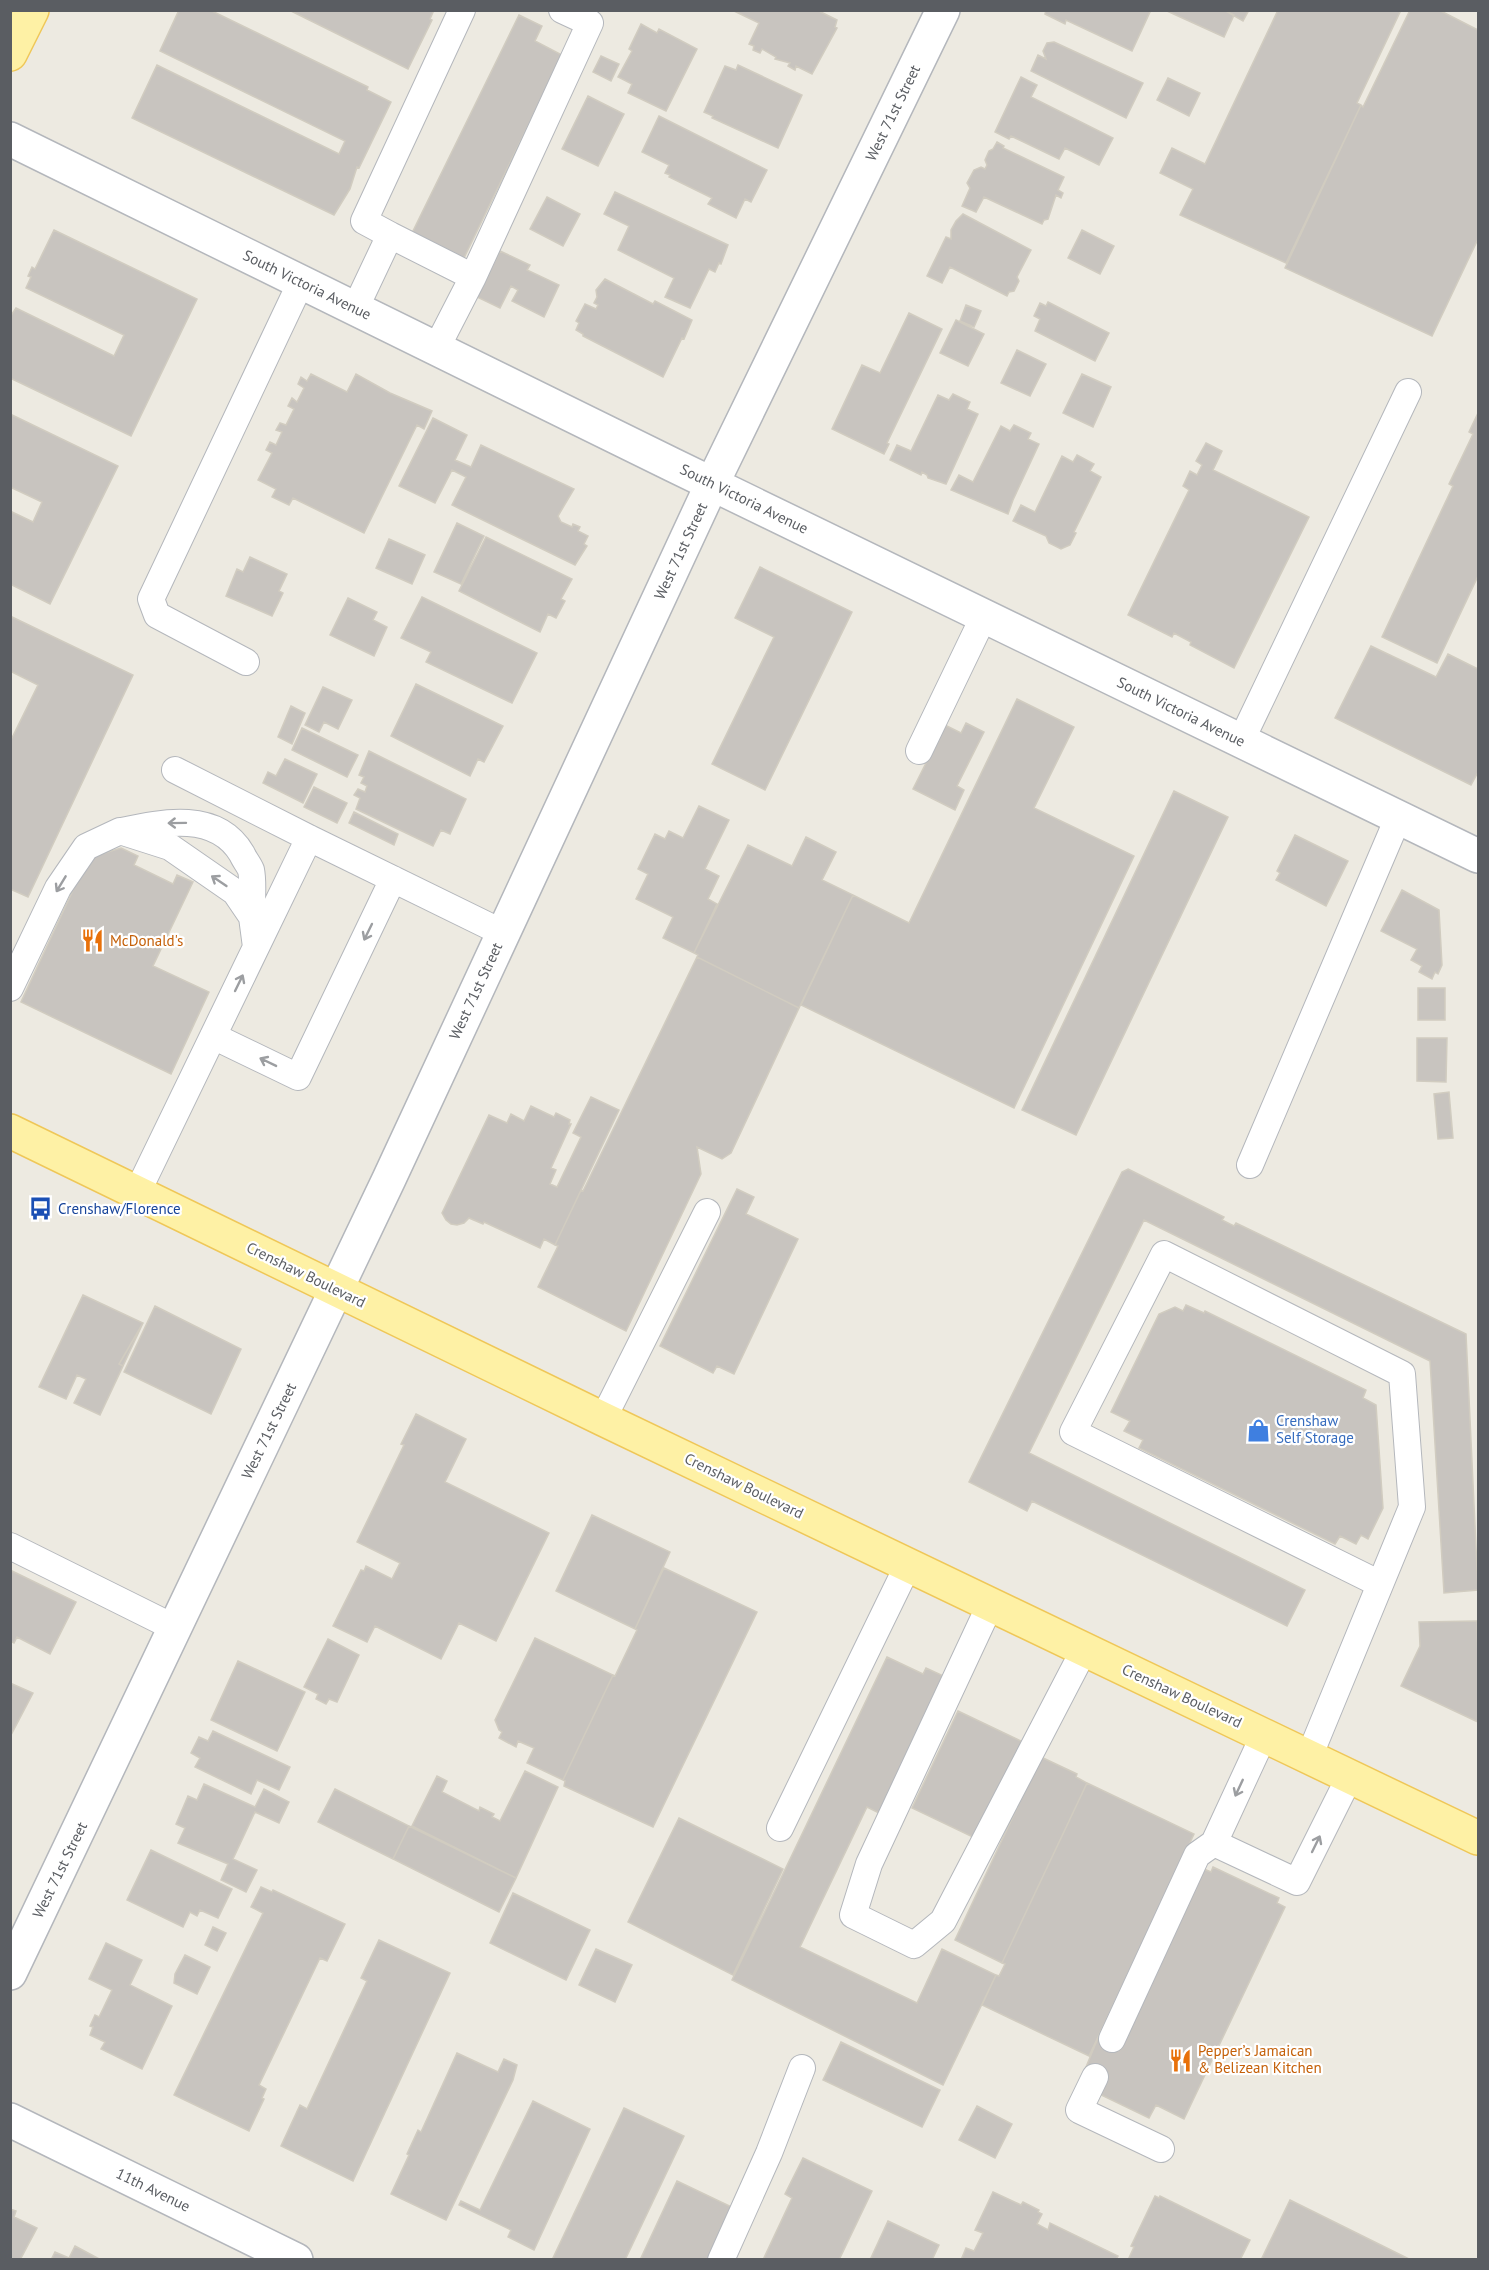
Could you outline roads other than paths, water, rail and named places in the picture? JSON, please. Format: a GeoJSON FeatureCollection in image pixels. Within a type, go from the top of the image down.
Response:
{"type":"FeatureCollection","features":[{"type":"Feature","properties":{"kind":"main road"},"geometry":{"type":"LineString","coordinates":[[10,54],[32,10]]}},
{"type":"Feature","properties":{"kind":"main road","name":"Crenshaw Boulevard"},"geometry":{"type":"LineString","coordinates":[[10,1131],[603,1419],[1479,1838]]}},
{"type":"Feature","properties":{"kind":"street","name":"West 71st Street"},"geometry":{"type":"LineString","coordinates":[[10,1973],[336,1290],[712,484],[943,10]]}},
{"type":"Feature","properties":{"kind":"street","name":"South Victoria Avenue"},"geometry":{"type":"LineString","coordinates":[[10,139],[712,484],[1479,856]]}},
{"type":"Feature","properties":{"kind":"street","name":"11th Avenue"},"geometry":{"type":"LineString","coordinates":[[10,2120],[296,2259]]}},
{"type":"Feature","properties":{"kind":"lane"},"geometry":{"type":"LineString","coordinates":[[462,10],[364,221],[473,277]]}},
{"type":"Feature","properties":{"kind":"lane"},"geometry":{"type":"LineString","coordinates":[[436,349],[473,277],[590,23],[562,10]]}},
{"type":"Feature","properties":{"kind":"lane"},"geometry":{"type":"LineString","coordinates":[[355,309],[390,235]]}},
{"type":"Feature","properties":{"kind":"lane"},"geometry":{"type":"LineString","coordinates":[[246,662],[157,615],[151,599],[301,282]]}},
{"type":"Feature","properties":{"kind":"lane"},"geometry":{"type":"LineString","coordinates":[[1241,741],[1408,392]]}},
{"type":"Feature","properties":{"kind":"lane"},"geometry":{"type":"LineString","coordinates":[[919,751],[984,616]]}},
{"type":"Feature","properties":{"kind":"lane"},"geometry":{"type":"LineString","coordinates":[[176,770],[503,933]]}},
{"type":"Feature","properties":{"kind":"lane"},"geometry":{"type":"LineString","coordinates":[[1250,1165],[1398,818]]}},
{"type":"Feature","properties":{"kind":"lane"},"geometry":{"type":"LineString","coordinates":[[10,988],[58,888],[86,847],[120,831],[177,821],[201,824],[221,832],[237,846],[251,870],[252,918],[256,947]]}},
{"type":"Feature","properties":{"kind":"lane"},"geometry":{"type":"LineString","coordinates":[[120,831],[170,848],[235,892],[252,918]]}},
{"type":"Feature","properties":{"kind":"lane"},"geometry":{"type":"LineString","coordinates":[[137,1193],[309,838]]}},
{"type":"Feature","properties":{"kind":"lane"},"geometry":{"type":"LineString","coordinates":[[213,1036],[298,1077],[393,879]]}},
{"type":"Feature","properties":{"kind":"lane"},"geometry":{"type":"LineString","coordinates":[[603,1419],[707,1212]]}},
{"type":"Feature","properties":{"kind":"lane"},"geometry":{"type":"LineString","coordinates":[[1309,1757],[1412,1507],[1402,1374],[1164,1254],[1073,1432],[1380,1584]]}},
{"type":"Feature","properties":{"kind":"lane"},"geometry":{"type":"LineString","coordinates":[[10,1546],[175,1628]]}},
{"type":"Feature","properties":{"kind":"lane"},"geometry":{"type":"LineString","coordinates":[[780,1828],[908,1565]]}},
{"type":"Feature","properties":{"kind":"lane"},"geometry":{"type":"LineString","coordinates":[[990,1605],[868,1864],[853,1915],[914,1946],[943,1921],[1084,1650]]}},
{"type":"Feature","properties":{"kind":"lane"},"geometry":{"type":"LineString","coordinates":[[1112,2039],[1197,1855],[1214,1843],[1264,1735]]}},
{"type":"Feature","properties":{"kind":"lane"},"geometry":{"type":"LineString","coordinates":[[1214,1843],[1297,1882],[1350,1776]]}},
{"type":"Feature","properties":{"kind":"lane"},"geometry":{"type":"LineString","coordinates":[[722,2259],[769,2153],[802,2068]]}},
{"type":"Feature","properties":{"kind":"lane"},"geometry":{"type":"LineString","coordinates":[[1095,2077],[1079,2110],[1161,2149]]}},
{"type":"Feature","properties":{"kind":"place","name":"McDonald's"},"geometry":{"type":"Point","coordinates":[92,941]}},
{"type":"Feature","properties":{"kind":"place","name":"Crenshaw/Florence"},"geometry":{"type":"Point","coordinates":[40,1209]}},
{"type":"Feature","properties":{"kind":"place","name":"Crenshaw Self Storage"},"geometry":{"type":"Point","coordinates":[1258,1430]}},
{"type":"Feature","properties":{"kind":"place","name":"Pepper’s Jamaican & Belizean Kitchen"},"geometry":{"type":"Point","coordinates":[1180,2060]}}]}
